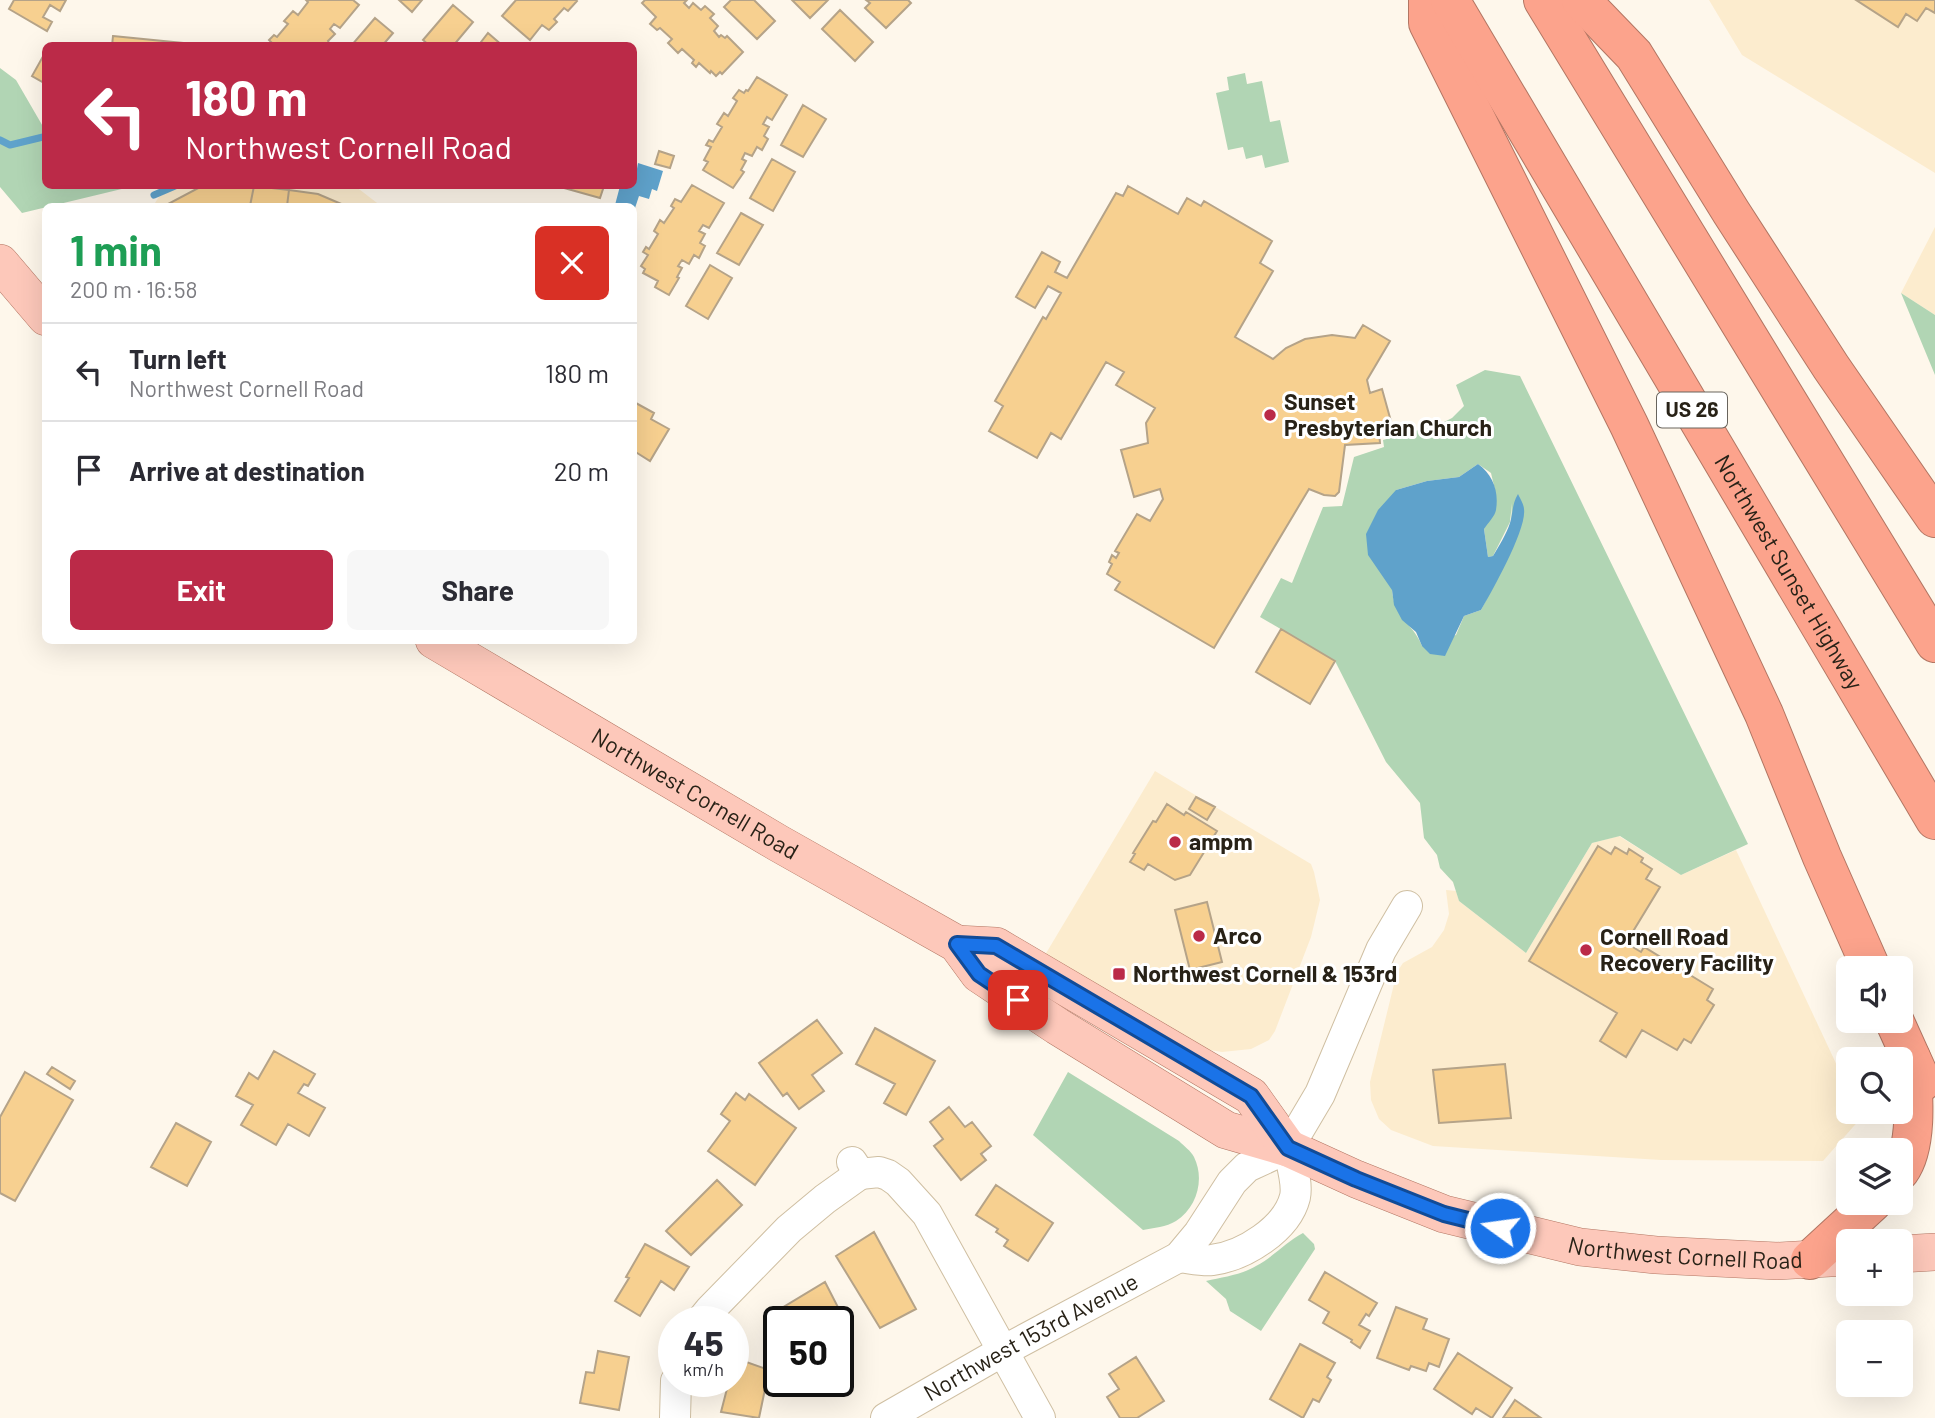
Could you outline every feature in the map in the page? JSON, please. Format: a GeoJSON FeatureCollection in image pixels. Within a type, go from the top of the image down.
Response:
{"type":"FeatureCollection","features":[{"type":"Feature","properties":{"kind":"highway"},"geometry":{"type":"LineString","coordinates":[[1428,0],[1428,23],[1629,425],[1764,714],[1866,956]]}},
{"type":"Feature","properties":{"kind":"highway","name":"Northwest Sunset Highway"},"geometry":{"type":"LineString","coordinates":[[1450,0],[1935,820]]}},
{"type":"Feature","properties":{"kind":"highway"},"geometry":{"type":"LineString","coordinates":[[1543,0],[1935,643]]}},
{"type":"Feature","properties":{"kind":"highway"},"geometry":{"type":"LineString","coordinates":[[1581,0],[1634,55],[1816,345],[1935,518]]}},
{"type":"Feature","properties":{"kind":"highway"},"geometry":{"type":"LineString","coordinates":[[1913,1064],[1935,1112]]}},
{"type":"Feature","properties":{"kind":"highway"},"geometry":{"type":"LineString","coordinates":[[1810,1260],[1859,1215]]}},
{"type":"Feature","properties":{"kind":"main road"},"geometry":{"type":"LineString","coordinates":[[0,263],[42,312]]}},
{"type":"Feature","properties":{"kind":"main road","name":"Northwest Cornell Road"},"geometry":{"type":"LineString","coordinates":[[441,644],[770,838],[957,944],[979,974],[1226,1130],[1288,1148],[1444,1214],[1580,1247],[1669,1256],[1777,1261],[1836,1259]]}},
{"type":"Feature","properties":{"kind":"main road"},"geometry":{"type":"LineString","coordinates":[[1913,1253],[1935,1252]]}},
{"type":"Feature","properties":{"kind":"street"},"geometry":{"type":"LineString","coordinates":[[1179,1257],[1212,1260],[1250,1247],[1278,1227],[1289,1214],[1296,1194],[1288,1148],[1320,1094],[1381,950],[1407,906]]}},
{"type":"Feature","properties":{"kind":"street","name":"Northwest 153rd Avenue"},"geometry":{"type":"LineString","coordinates":[[886,1418],[1001,1352],[1179,1257],[1199,1233],[1232,1182],[1247,1167],[1288,1148]]}},
{"type":"Feature","properties":{"kind":"street"},"geometry":{"type":"LineString","coordinates":[[713,1306],[789,1228],[825,1199],[856,1168],[888,1175],[914,1198],[926,1213],[1040,1418]]}},
{"type":"Feature","properties":{"kind":"street"},"geometry":{"type":"LineString","coordinates":[[675,1418],[676,1397]]}},
{"type":"Feature","properties":{"kind":"shaded area"},"geometry":{"type":"Polygon","coordinates":[[[1709,0],[1935,0],[1935,173],[1742,55],[1709,0]]]}},
{"type":"Feature","properties":{"kind":"shaded area"},"geometry":{"type":"Polygon","coordinates":[[[164,189],[359,189],[377,203],[155,203],[164,189]]]}},
{"type":"Feature","properties":{"kind":"shaded area"},"geometry":{"type":"Polygon","coordinates":[[[1935,227],[1935,315],[1901,293],[1935,227]]]}},
{"type":"Feature","properties":{"kind":"shaded area"},"geometry":{"type":"Polygon","coordinates":[[[1155,771],[1311,864],[1314,872],[1320,900],[1311,937],[1275,1031],[1269,1040],[1251,1049],[1222,1052],[1204,1049],[1045,955],[1155,771]]]}},
{"type":"Feature","properties":{"kind":"shaded area"},"geometry":{"type":"Polygon","coordinates":[[[1619,836],[1681,875],[1736,850],[1836,1063],[1836,1124],[1856,1124],[1843,1138],[1836,1138],[1836,1146],[1823,1161],[1661,1160],[1433,1146],[1391,1130],[1379,1119],[1371,1100],[1370,1082],[1397,972],[1403,963],[1432,947],[1444,930],[1449,914],[1446,890],[1456,891],[1459,901],[1526,953],[1592,843],[1619,836]]]}},
{"type":"Feature","properties":{"kind":"green space"},"geometry":{"type":"Polygon","coordinates":[[[0,68],[16,80],[42,125],[42,189],[122,189],[64,203],[42,203],[42,208],[22,213],[0,187],[0,68]]]}},
{"type":"Feature","properties":{"kind":"green space"},"geometry":{"type":"Polygon","coordinates":[[[1245,73],[1247,84],[1262,81],[1270,122],[1280,120],[1289,162],[1265,168],[1262,155],[1246,159],[1243,147],[1228,150],[1216,93],[1229,90],[1227,77],[1245,73]]]}},
{"type":"Feature","properties":{"kind":"green space"},"geometry":{"type":"Polygon","coordinates":[[[1901,293],[1935,315],[1935,375],[1901,293]]]}},
{"type":"Feature","properties":{"kind":"green space"},"geometry":{"type":"Polygon","coordinates":[[[1485,370],[1520,376],[1748,844],[1681,875],[1620,836],[1592,843],[1526,953],[1459,901],[1453,882],[1440,868],[1437,855],[1424,838],[1420,803],[1386,762],[1335,661],[1260,617],[1281,578],[1292,583],[1323,507],[1342,506],[1354,457],[1384,447],[1383,440],[1452,418],[1464,406],[1456,385],[1485,370]],[[1478,464],[1459,477],[1427,481],[1396,490],[1392,590],[1400,615],[1414,631],[1422,646],[1456,635],[1464,616],[1481,610],[1510,553],[1512,503],[1510,522],[1493,556],[1488,557],[1484,529],[1495,490],[1491,473],[1478,464]]]}},
{"type":"Feature","properties":{"kind":"green space"},"geometry":{"type":"Polygon","coordinates":[[[1068,1072],[1179,1141],[1193,1155],[1199,1174],[1197,1192],[1189,1209],[1176,1221],[1143,1230],[1033,1135],[1068,1072]]]}},
{"type":"Feature","properties":{"kind":"green space"},"geometry":{"type":"Polygon","coordinates":[[[1303,1233],[1314,1244],[1315,1249],[1261,1331],[1230,1311],[1226,1299],[1206,1281],[1250,1269],[1303,1233]]]}},
{"type":"Feature","properties":{"kind":"water"},"geometry":{"type":"Polygon","coordinates":[[[638,163],[663,171],[657,191],[652,189],[649,199],[639,196],[637,203],[616,203],[619,189],[637,189],[638,163]]]}},
{"type":"Feature","properties":{"kind":"water"},"geometry":{"type":"Polygon","coordinates":[[[1478,464],[1491,478],[1497,496],[1495,512],[1484,529],[1488,557],[1493,556],[1506,532],[1518,494],[1524,507],[1520,531],[1481,610],[1464,616],[1445,656],[1430,654],[1422,646],[1416,632],[1402,620],[1394,605],[1392,590],[1368,555],[1366,534],[1378,510],[1396,490],[1427,481],[1459,477],[1478,464]]]}},
{"type":"Feature","properties":{"kind":"building"},"geometry":{"type":"Polygon","coordinates":[[[14,0],[66,0],[60,11],[50,5],[43,17],[52,22],[47,31],[9,9],[14,0]]]}},
{"type":"Feature","properties":{"kind":"building"},"geometry":{"type":"Polygon","coordinates":[[[306,0],[353,0],[359,5],[340,28],[334,24],[330,29],[335,34],[329,42],[271,42],[269,40],[274,35],[277,37],[288,24],[284,21],[293,11],[298,15],[308,2],[306,0]]]}},
{"type":"Feature","properties":{"kind":"building"},"geometry":{"type":"Polygon","coordinates":[[[399,0],[422,0],[412,12],[399,0]]]}},
{"type":"Feature","properties":{"kind":"building"},"geometry":{"type":"Polygon","coordinates":[[[516,0],[577,1],[568,11],[564,8],[554,19],[557,22],[549,30],[542,25],[530,40],[502,16],[516,0]]]}},
{"type":"Feature","properties":{"kind":"building"},"geometry":{"type":"Polygon","coordinates":[[[645,0],[687,0],[684,3],[689,8],[693,3],[701,10],[705,6],[714,14],[710,18],[718,26],[714,31],[719,37],[727,36],[743,52],[722,74],[720,72],[716,76],[699,63],[696,67],[692,63],[694,60],[682,49],[678,53],[668,43],[672,39],[660,28],[657,30],[650,24],[656,17],[642,3],[645,0]]]}},
{"type":"Feature","properties":{"kind":"building"},"geometry":{"type":"Polygon","coordinates":[[[731,0],[754,0],[775,21],[757,39],[724,7],[731,0]]]}},
{"type":"Feature","properties":{"kind":"building"},"geometry":{"type":"Polygon","coordinates":[[[792,0],[828,0],[810,18],[792,0]]]}},
{"type":"Feature","properties":{"kind":"building"},"geometry":{"type":"Polygon","coordinates":[[[866,0],[908,0],[911,3],[886,28],[865,8],[870,3],[866,0]]]}},
{"type":"Feature","properties":{"kind":"building"},"geometry":{"type":"Polygon","coordinates":[[[1856,0],[1935,0],[1935,13],[1926,8],[1917,21],[1906,14],[1898,27],[1856,0]]]}},
{"type":"Feature","properties":{"kind":"building"},"geometry":{"type":"Polygon","coordinates":[[[453,5],[473,22],[456,42],[423,40],[453,5]]]}},
{"type":"Feature","properties":{"kind":"building"},"geometry":{"type":"Polygon","coordinates":[[[840,10],[873,42],[855,61],[822,29],[840,10]]]}},
{"type":"Feature","properties":{"kind":"building"},"geometry":{"type":"Polygon","coordinates":[[[375,18],[393,33],[385,42],[354,42],[375,18]]]}},
{"type":"Feature","properties":{"kind":"building"},"geometry":{"type":"Polygon","coordinates":[[[488,33],[498,42],[481,42],[488,33]]]}},
{"type":"Feature","properties":{"kind":"building"},"geometry":{"type":"Polygon","coordinates":[[[113,36],[173,42],[112,42],[113,36]]]}},
{"type":"Feature","properties":{"kind":"building"},"geometry":{"type":"Polygon","coordinates":[[[42,58],[42,82],[32,76],[42,58]]]}},
{"type":"Feature","properties":{"kind":"building"},"geometry":{"type":"Polygon","coordinates":[[[757,77],[787,95],[772,120],[767,117],[763,124],[769,127],[764,136],[768,139],[762,150],[757,147],[752,156],[745,153],[742,159],[746,161],[741,170],[744,172],[733,188],[703,170],[708,162],[704,160],[711,147],[706,145],[709,140],[713,142],[722,127],[717,124],[724,113],[728,116],[737,101],[733,98],[739,90],[744,93],[748,91],[757,77]]]}},
{"type":"Feature","properties":{"kind":"building"},"geometry":{"type":"Polygon","coordinates":[[[803,105],[826,119],[803,157],[781,145],[803,105]]]}},
{"type":"Feature","properties":{"kind":"building"},"geometry":{"type":"Polygon","coordinates":[[[659,151],[674,156],[670,168],[655,164],[659,151]]]}},
{"type":"Feature","properties":{"kind":"building"},"geometry":{"type":"Polygon","coordinates":[[[772,159],[795,172],[773,211],[750,198],[772,159]]]}},
{"type":"Feature","properties":{"kind":"building"},"geometry":{"type":"Polygon","coordinates":[[[692,185],[724,203],[709,228],[703,225],[699,231],[705,234],[700,243],[705,246],[699,258],[694,255],[689,264],[682,260],[678,266],[682,268],[677,277],[679,278],[669,295],[655,287],[658,281],[643,273],[645,269],[641,266],[648,255],[643,252],[646,247],[649,249],[658,234],[654,231],[660,220],[664,223],[674,208],[671,206],[675,199],[681,202],[692,185]]]}},
{"type":"Feature","properties":{"kind":"building","name":"Sunset Presbyterian Church"},"geometry":{"type":"Polygon","coordinates":[[[1128,186],[1178,214],[1187,198],[1201,206],[1204,201],[1272,241],[1260,263],[1273,271],[1235,337],[1273,359],[1286,348],[1305,339],[1332,335],[1355,338],[1363,325],[1390,341],[1367,380],[1370,393],[1382,389],[1392,425],[1379,432],[1380,443],[1345,445],[1339,492],[1335,496],[1309,489],[1214,648],[1115,590],[1120,582],[1107,574],[1112,564],[1109,562],[1112,555],[1116,558],[1119,553],[1115,551],[1137,514],[1150,521],[1163,499],[1160,489],[1134,497],[1121,450],[1148,443],[1146,423],[1155,408],[1116,385],[1124,372],[1106,362],[1061,439],[1051,433],[1037,458],[989,431],[1003,406],[995,401],[1043,317],[1046,319],[1061,293],[1048,286],[1035,308],[1016,297],[1042,252],[1060,262],[1055,272],[1067,278],[1116,193],[1123,196],[1128,186]]]}},
{"type":"Feature","properties":{"kind":"building"},"geometry":{"type":"Polygon","coordinates":[[[196,189],[253,189],[251,203],[170,203],[196,189]]]}},
{"type":"Feature","properties":{"kind":"building"},"geometry":{"type":"Polygon","coordinates":[[[253,189],[289,190],[287,203],[251,203],[253,189]]]}},
{"type":"Feature","properties":{"kind":"building"},"geometry":{"type":"Polygon","coordinates":[[[568,189],[603,189],[600,198],[568,189]]]}},
{"type":"Feature","properties":{"kind":"building"},"geometry":{"type":"Polygon","coordinates":[[[289,190],[318,194],[339,203],[287,203],[289,190]]]}},
{"type":"Feature","properties":{"kind":"building"},"geometry":{"type":"Polygon","coordinates":[[[741,213],[763,225],[739,265],[717,253],[741,213]]]}},
{"type":"Feature","properties":{"kind":"building"},"geometry":{"type":"Polygon","coordinates":[[[710,265],[732,278],[708,319],[686,306],[710,265]]]}},
{"type":"Feature","properties":{"kind":"building"},"geometry":{"type":"Polygon","coordinates":[[[637,404],[654,413],[651,419],[669,429],[650,461],[637,453],[637,404]]]}},
{"type":"Feature","properties":{"kind":"building"},"geometry":{"type":"Polygon","coordinates":[[[1281,629],[1335,661],[1310,704],[1256,672],[1281,629]]]}},
{"type":"Feature","properties":{"kind":"building"},"geometry":{"type":"Polygon","coordinates":[[[1196,797],[1215,807],[1207,820],[1189,809],[1196,797]]]}},
{"type":"Feature","properties":{"kind":"building","name":"ampm"},"geometry":{"type":"Polygon","coordinates":[[[1167,804],[1217,831],[1190,875],[1175,880],[1148,864],[1144,870],[1130,862],[1153,821],[1156,822],[1167,804]]]}},
{"type":"Feature","properties":{"kind":"building","name":"Cornell Road Recovery Facility"},"geometry":{"type":"Polygon","coordinates":[[[1598,846],[1611,854],[1615,847],[1627,854],[1629,849],[1643,858],[1641,862],[1652,869],[1646,879],[1660,887],[1626,943],[1641,952],[1644,947],[1713,989],[1707,1000],[1714,1005],[1691,1043],[1684,1039],[1677,1050],[1642,1030],[1626,1057],[1600,1041],[1617,1013],[1529,961],[1598,846]]]}},
{"type":"Feature","properties":{"kind":"building","name":"Arco"},"geometry":{"type":"Polygon","coordinates":[[[1207,902],[1222,962],[1190,970],[1175,910],[1207,902]]]}},
{"type":"Feature","properties":{"kind":"building"},"geometry":{"type":"Polygon","coordinates":[[[817,1020],[842,1053],[812,1075],[824,1091],[799,1109],[787,1093],[783,1096],[759,1063],[817,1020]]]}},
{"type":"Feature","properties":{"kind":"building"},"geometry":{"type":"Polygon","coordinates":[[[875,1028],[935,1061],[906,1115],[884,1103],[895,1084],[856,1064],[875,1028]]]}},
{"type":"Feature","properties":{"kind":"building"},"geometry":{"type":"Polygon","coordinates":[[[274,1051],[315,1074],[308,1086],[304,1084],[298,1093],[325,1108],[309,1136],[288,1124],[276,1145],[241,1125],[253,1105],[236,1096],[249,1073],[258,1079],[274,1051]]]}},
{"type":"Feature","properties":{"kind":"building"},"geometry":{"type":"Polygon","coordinates":[[[1505,1064],[1511,1118],[1439,1123],[1433,1070],[1505,1064]]]}},
{"type":"Feature","properties":{"kind":"building"},"geometry":{"type":"Polygon","coordinates":[[[52,1067],[75,1081],[70,1089],[47,1074],[52,1067]]]}},
{"type":"Feature","properties":{"kind":"building"},"geometry":{"type":"Polygon","coordinates":[[[25,1072],[73,1100],[15,1201],[0,1193],[0,1117],[25,1072]]]}},
{"type":"Feature","properties":{"kind":"building"},"geometry":{"type":"Polygon","coordinates":[[[736,1093],[745,1100],[749,1094],[796,1128],[755,1185],[708,1151],[730,1121],[721,1114],[736,1093]]]}},
{"type":"Feature","properties":{"kind":"building"},"geometry":{"type":"Polygon","coordinates":[[[949,1107],[965,1127],[972,1122],[991,1146],[981,1154],[986,1160],[961,1180],[934,1146],[943,1139],[930,1122],[949,1107]]]}},
{"type":"Feature","properties":{"kind":"building"},"geometry":{"type":"Polygon","coordinates":[[[176,1123],[211,1142],[187,1186],[151,1167],[176,1123]]]}},
{"type":"Feature","properties":{"kind":"building"},"geometry":{"type":"Polygon","coordinates":[[[717,1180],[742,1205],[691,1255],[666,1231],[717,1180]]]}},
{"type":"Feature","properties":{"kind":"building"},"geometry":{"type":"Polygon","coordinates":[[[996,1185],[1053,1223],[1028,1261],[1004,1246],[1008,1240],[996,1232],[998,1229],[976,1215],[996,1185]]]}},
{"type":"Feature","properties":{"kind":"building"},"geometry":{"type":"Polygon","coordinates":[[[874,1232],[916,1309],[880,1328],[836,1256],[874,1232]]]}},
{"type":"Feature","properties":{"kind":"building"},"geometry":{"type":"Polygon","coordinates":[[[645,1244],[689,1267],[674,1290],[661,1281],[640,1316],[615,1301],[645,1244]]]}},
{"type":"Feature","properties":{"kind":"building"},"geometry":{"type":"Polygon","coordinates":[[[1325,1272],[1377,1303],[1359,1325],[1370,1331],[1360,1348],[1351,1342],[1352,1340],[1323,1323],[1329,1312],[1309,1300],[1325,1272]]]}},
{"type":"Feature","properties":{"kind":"building"},"geometry":{"type":"Polygon","coordinates":[[[825,1282],[837,1306],[785,1306],[825,1282]]]}},
{"type":"Feature","properties":{"kind":"building"},"geometry":{"type":"Polygon","coordinates":[[[1396,1307],[1427,1319],[1423,1329],[1449,1339],[1439,1367],[1429,1363],[1426,1371],[1411,1366],[1409,1370],[1377,1358],[1396,1307]]]}},
{"type":"Feature","properties":{"kind":"building"},"geometry":{"type":"Polygon","coordinates":[[[1300,1344],[1335,1363],[1327,1377],[1331,1380],[1319,1402],[1313,1399],[1303,1418],[1270,1399],[1300,1344]]]}},
{"type":"Feature","properties":{"kind":"building"},"geometry":{"type":"Polygon","coordinates":[[[598,1351],[629,1357],[619,1410],[580,1403],[586,1372],[594,1373],[598,1351]]]}},
{"type":"Feature","properties":{"kind":"building"},"geometry":{"type":"Polygon","coordinates":[[[1458,1353],[1512,1388],[1492,1418],[1476,1408],[1472,1414],[1434,1389],[1458,1353]]]}},
{"type":"Feature","properties":{"kind":"building"},"geometry":{"type":"Polygon","coordinates":[[[1136,1357],[1164,1401],[1137,1418],[1120,1418],[1107,1397],[1119,1389],[1109,1374],[1136,1357]]]}},
{"type":"Feature","properties":{"kind":"building"},"geometry":{"type":"Polygon","coordinates":[[[749,1363],[763,1368],[763,1397],[759,1418],[721,1412],[725,1397],[749,1397],[749,1363]]]}},
{"type":"Feature","properties":{"kind":"building"},"geometry":{"type":"Polygon","coordinates":[[[1515,1400],[1541,1418],[1503,1418],[1515,1400]]]}},
{"type":"Feature","properties":{"kind":"waterway"},"geometry":{"type":"LineString","coordinates":[[0,140],[10,145],[42,137]]}},
{"type":"Feature","properties":{"kind":"waterway"},"geometry":{"type":"LineString","coordinates":[[154,195],[168,189]]}},
{"type":"Feature","properties":{"kind":"place","name":"Sunset Presbyterian Church"},"geometry":{"type":"Point","coordinates":[1270,415]}},
{"type":"Feature","properties":{"kind":"place","name":"ampm"},"geometry":{"type":"Point","coordinates":[1175,842]}},
{"type":"Feature","properties":{"kind":"place","name":"Arco"},"geometry":{"type":"Point","coordinates":[1199,936]}},
{"type":"Feature","properties":{"kind":"place","name":"Cornell Road Recovery Facility"},"geometry":{"type":"Point","coordinates":[1586,950]}},
{"type":"Feature","properties":{"kind":"place","name":"Northwest Cornell & 153rd"},"geometry":{"type":"Point","coordinates":[1119,974]}},
{"type":"Feature","properties":{"kind":"route"},"geometry":{"type":"LineString","coordinates":[[1018,1000],[979,974],[957,944],[996,946],[1251,1096],[1288,1148],[1444,1214],[1500,1228]]}}]}
